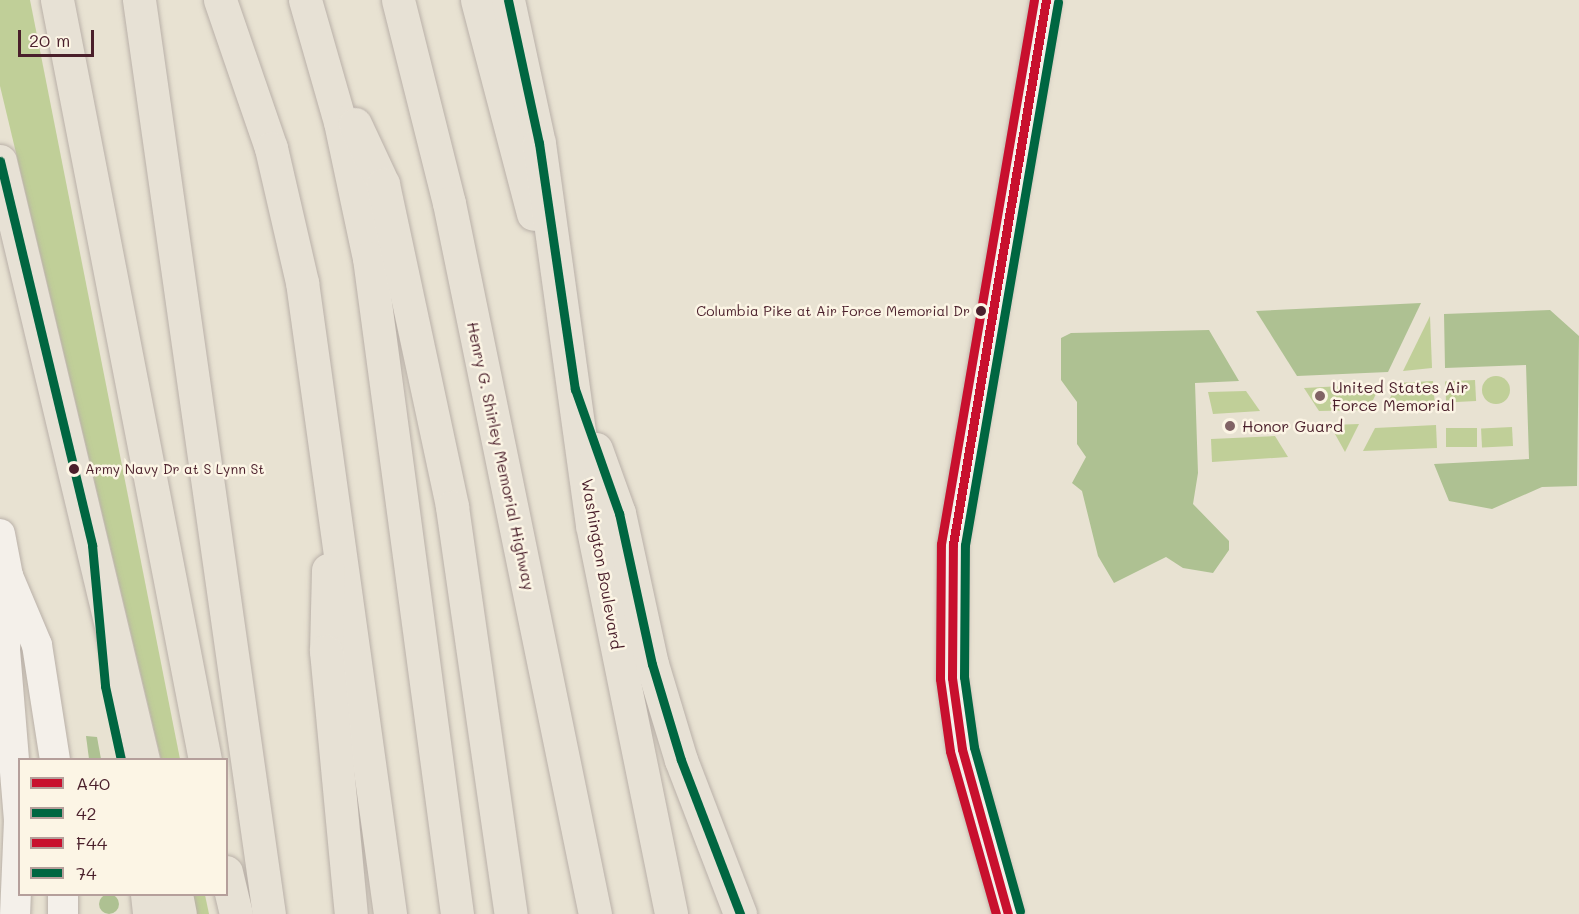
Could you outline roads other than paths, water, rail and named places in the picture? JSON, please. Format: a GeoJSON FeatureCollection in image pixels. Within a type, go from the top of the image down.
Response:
{"type":"FeatureCollection","features":[{"type":"Feature","properties":{"kind":"highway"},"geometry":{"type":"LineString","coordinates":[[57,0],[205,758]]}},
{"type":"Feature","properties":{"kind":"highway"},"geometry":{"type":"LineString","coordinates":[[139,0],[269,914]]}},
{"type":"Feature","properties":{"kind":"highway"},"geometry":{"type":"LineString","coordinates":[[220,0],[287,213],[330,464],[390,914]]}},
{"type":"Feature","properties":{"kind":"highway"},"geometry":{"type":"LineString","coordinates":[[305,0],[322,52],[371,270],[456,914]]}},
{"type":"Feature","properties":{"kind":"highway","name":"Henry G. Shirley Memorial Highway"},"geometry":{"type":"LineString","coordinates":[[398,0],[449,203],[595,914]]}},
{"type":"Feature","properties":{"kind":"highway"},"geometry":{"type":"LineString","coordinates":[[477,0],[514,157],[559,293]]}},
{"type":"Feature","properties":{"kind":"highway","name":"Washington Boulevard"},"geometry":{"type":"LineString","coordinates":[[508,0],[538,143],[575,389],[592,525],[671,914]]}},
{"type":"Feature","properties":{"kind":"highway"},"geometry":{"type":"LineString","coordinates":[[322,52],[383,184],[466,582],[511,914]]}},
{"type":"Feature","properties":{"kind":"highway"},"geometry":{"type":"LineString","coordinates":[[0,161],[143,758]]}},
{"type":"Feature","properties":{"kind":"highway"},"geometry":{"type":"LineString","coordinates":[[0,195],[18,238]]}},
{"type":"Feature","properties":{"kind":"highway"},"geometry":{"type":"LineString","coordinates":[[575,389],[619,513],[648,645],[681,760],[740,914]]}},
{"type":"Feature","properties":{"kind":"highway"},"geometry":{"type":"LineString","coordinates":[[330,464],[326,651],[351,914]]}},
{"type":"Feature","properties":{"kind":"highway"},"geometry":{"type":"LineString","coordinates":[[92,545],[105,686],[121,758]]}},
{"type":"Feature","properties":{"kind":"highway"},"geometry":{"type":"LineString","coordinates":[[228,880],[236,914]]}},
{"type":"Feature","properties":{"kind":"highway"},"geometry":{"type":"LineString","coordinates":[[147,896],[149,914]]}},
{"type":"Feature","properties":{"kind":"highway"},"geometry":{"type":"LineString","coordinates":[[176,896],[180,914]]}},
{"type":"Feature","properties":{"kind":"main road"},"geometry":{"type":"LineString","coordinates":[[1008,914],[962,749],[952,678],[953,544],[1046,0]]}},
{"type":"Feature","properties":{"kind":"main road"},"geometry":{"type":"LineString","coordinates":[[0,534],[4,576],[5,650],[18,808]]}},
{"type":"Feature","properties":{"kind":"main road"},"geometry":{"type":"LineString","coordinates":[[4,576],[37,645],[55,758]]}},
{"type":"Feature","properties":{"kind":"main road"},"geometry":{"type":"LineString","coordinates":[[15,914],[18,844]]}},
{"type":"Feature","properties":{"kind":"main road"},"geometry":{"type":"LineString","coordinates":[[63,896],[63,914]]}},
{"type":"Feature","properties":{"kind":"place","name":"Columbia Pike at Air Force Memorial Dr"},"geometry":{"type":"Point","coordinates":[981,311]}},
{"type":"Feature","properties":{"kind":"place","name":"United States Air Force Memorial"},"geometry":{"type":"Point","coordinates":[1320,396]}},
{"type":"Feature","properties":{"kind":"place","name":"Honor Guard"},"geometry":{"type":"Point","coordinates":[1230,426]}},
{"type":"Feature","properties":{"kind":"place","name":"Army Navy Dr at S Lynn St"},"geometry":{"type":"Point","coordinates":[74,469]}}]}
